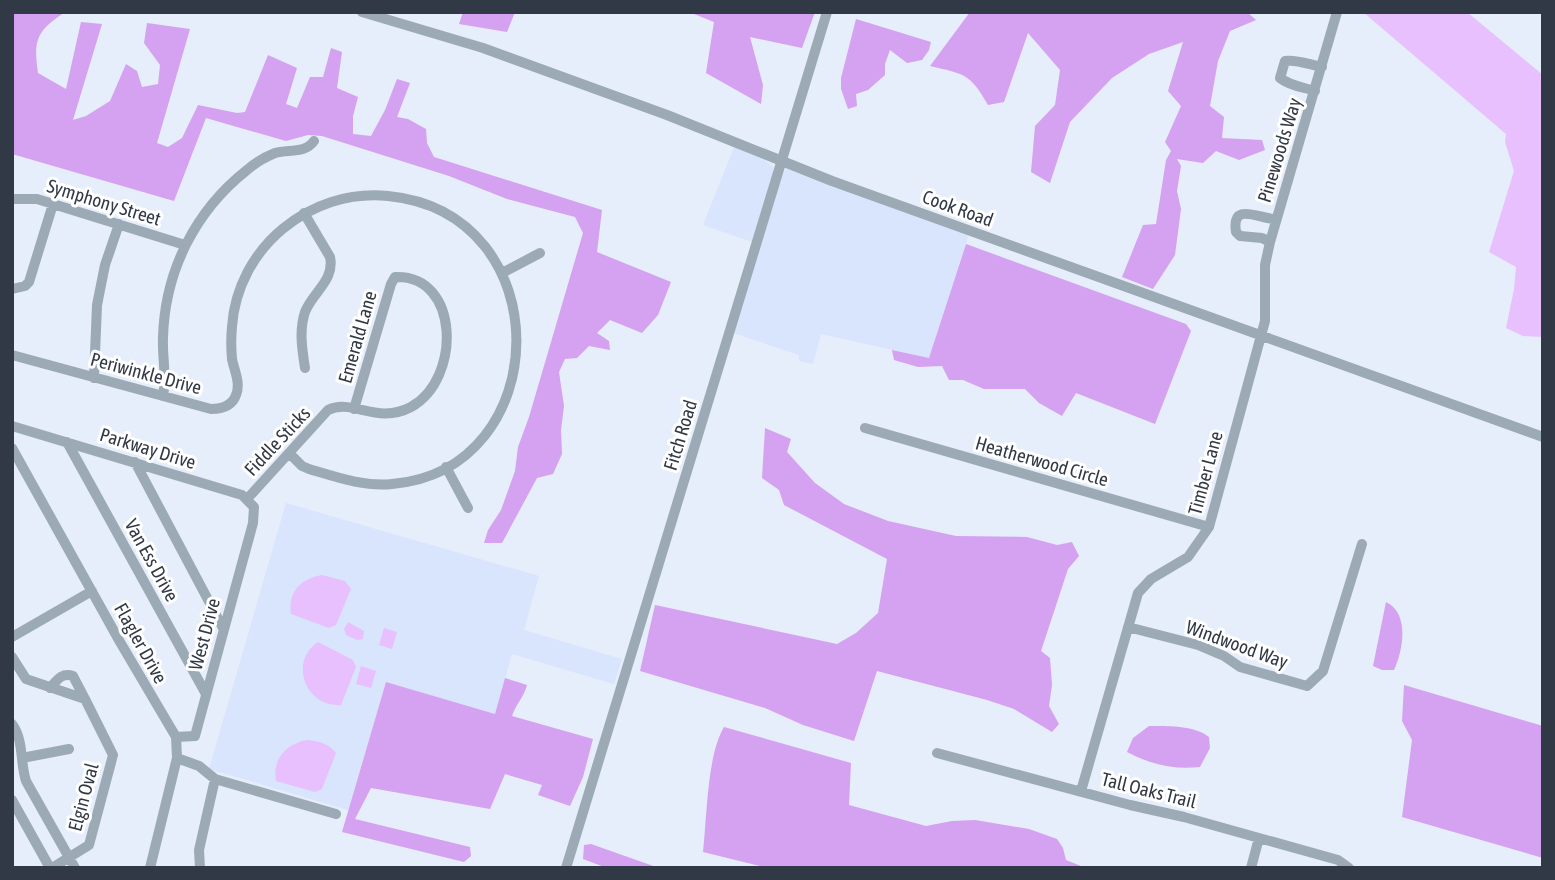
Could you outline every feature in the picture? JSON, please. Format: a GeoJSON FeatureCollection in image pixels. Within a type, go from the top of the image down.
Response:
{"type":"FeatureCollection","features":[{"type":"Feature","properties":{"kind":"street","name":"Cook Road"},"geometry":{"type":"LineString","coordinates":[[362,12],[483,48],[667,115],[782,163],[1543,437]]}},
{"type":"Feature","properties":{"kind":"street","name":"Fitch Road"},"geometry":{"type":"LineString","coordinates":[[566,868],[827,12]]}},
{"type":"Feature","properties":{"kind":"street","name":"Pinewoods Way"},"geometry":{"type":"LineString","coordinates":[[1260,337],[1265,321],[1265,265],[1270,242],[1337,12]]}},
{"type":"Feature","properties":{"kind":"street","name":"Pinewoods Way"},"geometry":{"type":"LineString","coordinates":[[1315,91],[1289,85],[1280,78],[1281,68],[1284,61],[1294,60],[1305,65],[1322,67]]}},
{"type":"Feature","properties":{"kind":"street"},"geometry":{"type":"LineString","coordinates":[[163,396],[166,380],[162,341],[165,309],[174,272],[185,245],[207,210],[231,183],[248,169],[268,156],[301,150],[314,141]]}},
{"type":"Feature","properties":{"kind":"street","name":"Periwinkle Drive"},"geometry":{"type":"LineString","coordinates":[[12,355],[211,409],[222,408],[234,400],[238,386],[232,353],[232,324],[242,284],[251,264],[266,244],[288,224],[320,205],[352,197],[388,196],[416,201],[441,211],[466,228],[485,247],[502,273],[512,300],[517,330],[516,357],[509,388],[486,433],[467,453],[446,467],[411,481],[376,484],[357,482],[309,469],[289,453]]}},
{"type":"Feature","properties":{"kind":"street","name":"Symphony Street"},"geometry":{"type":"LineString","coordinates":[[12,199],[29,198],[53,204],[185,245]]}},
{"type":"Feature","properties":{"kind":"street"},"geometry":{"type":"LineString","coordinates":[[12,289],[29,282],[53,204]]}},
{"type":"Feature","properties":{"kind":"street","name":"Pinewoods Way"},"geometry":{"type":"LineString","coordinates":[[1270,242],[1262,238],[1240,236],[1236,232],[1237,219],[1247,212],[1267,220],[1276,219]]}},
{"type":"Feature","properties":{"kind":"street"},"geometry":{"type":"LineString","coordinates":[[304,213],[332,265],[329,277],[315,294],[305,313],[302,334],[305,368]]}},
{"type":"Feature","properties":{"kind":"street"},"geometry":{"type":"LineString","coordinates":[[94,378],[98,298],[104,265],[119,224]]}},
{"type":"Feature","properties":{"kind":"street"},"geometry":{"type":"LineString","coordinates":[[502,273],[540,253]]}},
{"type":"Feature","properties":{"kind":"street","name":"Fiddle Sticks"},"geometry":{"type":"LineString","coordinates":[[247,499],[328,410],[340,406],[372,414],[388,414],[412,406],[433,388],[442,368],[448,336],[444,313],[438,300],[428,290],[404,276],[395,277]]}},
{"type":"Feature","properties":{"kind":"street","name":"Emerald Lane"},"geometry":{"type":"LineString","coordinates":[[354,409],[395,277]]}},
{"type":"Feature","properties":{"kind":"street","name":"Timber Lane"},"geometry":{"type":"LineString","coordinates":[[1081,791],[1138,593],[1152,579],[1188,556],[1209,527],[1260,337]]}},
{"type":"Feature","properties":{"kind":"street","name":"Parkway Drive"},"geometry":{"type":"LineString","coordinates":[[12,426],[243,495],[247,499]]}},
{"type":"Feature","properties":{"kind":"street","name":"Heatherwood Circle"},"geometry":{"type":"LineString","coordinates":[[866,428],[1209,527]]}},
{"type":"Feature","properties":{"kind":"street","name":"Van Ess Drive"},"geometry":{"type":"LineString","coordinates":[[67,442],[206,694]]}},
{"type":"Feature","properties":{"kind":"street","name":"Flagler Drive"},"geometry":{"type":"LineString","coordinates":[[12,448],[176,737],[177,758],[150,868]]}},
{"type":"Feature","properties":{"kind":"street"},"geometry":{"type":"LineString","coordinates":[[135,463],[223,628]]}},
{"type":"Feature","properties":{"kind":"street"},"geometry":{"type":"LineString","coordinates":[[446,467],[468,508]]}},
{"type":"Feature","properties":{"kind":"street","name":"West Drive"},"geometry":{"type":"LineString","coordinates":[[176,737],[195,736],[205,708],[223,628],[253,523],[254,507],[247,499]]}},
{"type":"Feature","properties":{"kind":"street","name":"Windwood Way"},"geometry":{"type":"LineString","coordinates":[[1128,627],[1198,645],[1224,656],[1240,667],[1307,685],[1323,671],[1362,544]]}},
{"type":"Feature","properties":{"kind":"street"},"geometry":{"type":"LineString","coordinates":[[12,637],[92,591]]}},
{"type":"Feature","properties":{"kind":"street"},"geometry":{"type":"LineString","coordinates":[[12,657],[26,679],[85,699]]}},
{"type":"Feature","properties":{"kind":"street","name":"Elgin Oval"},"geometry":{"type":"LineString","coordinates":[[50,688],[61,676],[73,676],[113,755],[89,845],[72,863],[51,868]]}},
{"type":"Feature","properties":{"kind":"street"},"geometry":{"type":"LineString","coordinates":[[12,724],[17,732],[26,781],[72,863]]}},
{"type":"Feature","properties":{"kind":"street"},"geometry":{"type":"LineString","coordinates":[[22,758],[69,749]]}},
{"type":"Feature","properties":{"kind":"street","name":"Tall Oaks Trail"},"geometry":{"type":"LineString","coordinates":[[937,753],[1130,806],[1184,817],[1338,860],[1349,868]]}},
{"type":"Feature","properties":{"kind":"street"},"geometry":{"type":"LineString","coordinates":[[177,758],[199,766],[215,779],[336,814]]}},
{"type":"Feature","properties":{"kind":"street"},"geometry":{"type":"LineString","coordinates":[[200,868],[199,850],[215,779]]}},
{"type":"Feature","properties":{"kind":"street"},"geometry":{"type":"LineString","coordinates":[[12,800],[15,814],[51,868]]}},
{"type":"Feature","properties":{"kind":"street"},"geometry":{"type":"LineString","coordinates":[[1251,868],[1259,838]]}},
{"type":"Feature","properties":{"kind":"shaded area"},"geometry":{"type":"Polygon","coordinates":[[[12,12],[65,12],[43,31],[36,52],[38,73],[66,89],[81,22],[102,24],[73,120],[86,116],[110,101],[126,64],[137,71],[142,87],[158,84],[160,65],[144,43],[147,23],[190,29],[157,143],[168,147],[182,138],[198,105],[237,113],[245,112],[268,55],[297,68],[286,104],[297,108],[310,77],[323,77],[331,48],[342,52],[337,88],[358,97],[353,116],[353,134],[371,136],[397,79],[410,83],[397,117],[408,119],[426,129],[427,143],[434,157],[602,210],[597,252],[671,282],[658,315],[642,333],[610,320],[597,333],[609,341],[610,350],[589,346],[577,358],[565,359],[559,372],[564,406],[562,454],[553,474],[537,478],[502,543],[484,543],[488,530],[501,510],[515,471],[518,447],[583,233],[575,217],[507,199],[449,176],[322,136],[308,135],[286,141],[206,118],[174,201],[12,154],[12,12]]]}},
{"type":"Feature","properties":{"kind":"shaded area"},"geometry":{"type":"Polygon","coordinates":[[[463,12],[515,12],[507,32],[459,24],[463,12]]]}},
{"type":"Feature","properties":{"kind":"shaded area"},"geometry":{"type":"Polygon","coordinates":[[[689,12],[815,12],[802,48],[750,37],[763,85],[761,104],[706,73],[714,22],[689,12]]]}},
{"type":"Feature","properties":{"kind":"shaded area"},"geometry":{"type":"Polygon","coordinates":[[[970,12],[1247,12],[1256,20],[1230,31],[1218,61],[1210,106],[1224,117],[1222,138],[1262,140],[1265,150],[1239,160],[1216,151],[1203,163],[1177,159],[1181,166],[1177,191],[1181,209],[1175,255],[1153,289],[1122,277],[1143,225],[1156,224],[1166,160],[1171,151],[1165,142],[1181,106],[1168,91],[1183,42],[1149,54],[1112,78],[1070,122],[1050,183],[1031,172],[1035,126],[1055,105],[1060,70],[1028,33],[1004,102],[988,105],[965,76],[930,66],[970,12]]]}},
{"type":"Feature","properties":{"kind":"shaded area"},"geometry":{"type":"Polygon","coordinates":[[[1363,12],[1467,12],[1543,75],[1543,337],[1523,336],[1506,328],[1516,267],[1489,252],[1514,171],[1505,142],[1506,134],[1363,12]]]}},
{"type":"Feature","properties":{"kind":"shaded area"},"geometry":{"type":"Polygon","coordinates":[[[856,19],[931,42],[922,60],[907,63],[890,50],[885,64],[885,75],[868,90],[856,94],[857,106],[848,109],[841,89],[841,78],[856,19]]]}},
{"type":"Feature","properties":{"kind":"shaded area"},"geometry":{"type":"Polygon","coordinates":[[[735,145],[773,167],[773,178],[752,242],[703,225],[735,145]]]}},
{"type":"Feature","properties":{"kind":"shaded area"},"geometry":{"type":"Polygon","coordinates":[[[786,168],[969,233],[929,358],[821,334],[813,364],[799,361],[799,355],[733,333],[779,182],[786,168]]]}},
{"type":"Feature","properties":{"kind":"shaded area"},"geometry":{"type":"Polygon","coordinates":[[[966,244],[1186,324],[1191,331],[1155,424],[1076,393],[1062,416],[1039,403],[1025,389],[984,389],[963,380],[949,380],[942,366],[918,367],[894,360],[892,350],[929,358],[966,244]]]}},
{"type":"Feature","properties":{"kind":"shaded area"},"geometry":{"type":"Polygon","coordinates":[[[765,428],[791,439],[787,452],[815,483],[844,504],[888,521],[956,536],[1027,537],[1057,545],[1072,542],[1079,556],[1068,569],[1041,651],[1050,658],[1052,685],[1049,706],[1059,724],[1052,732],[1014,709],[877,671],[854,741],[803,725],[765,708],[640,671],[655,605],[837,644],[856,633],[878,613],[887,559],[784,505],[779,490],[762,478],[765,428]]]}},
{"type":"Feature","properties":{"kind":"shaded area"},"geometry":{"type":"Polygon","coordinates":[[[286,503],[539,576],[524,630],[622,659],[614,684],[512,654],[495,714],[386,682],[348,810],[209,769],[286,503]]]}},
{"type":"Feature","properties":{"kind":"shaded area"},"geometry":{"type":"Polygon","coordinates":[[[322,575],[345,581],[351,589],[336,625],[329,628],[291,614],[291,599],[297,588],[307,580],[322,575]]]}},
{"type":"Feature","properties":{"kind":"shaded area"},"geometry":{"type":"Polygon","coordinates":[[[1386,602],[1394,607],[1401,623],[1402,643],[1394,670],[1382,670],[1373,666],[1386,602]]]}},
{"type":"Feature","properties":{"kind":"shaded area"},"geometry":{"type":"Polygon","coordinates":[[[348,622],[364,631],[363,639],[357,640],[346,635],[344,629],[348,622]]]}},
{"type":"Feature","properties":{"kind":"shaded area"},"geometry":{"type":"Polygon","coordinates":[[[384,628],[397,632],[392,649],[379,645],[384,628]]]}},
{"type":"Feature","properties":{"kind":"shaded area"},"geometry":{"type":"Polygon","coordinates":[[[318,642],[353,660],[356,667],[341,705],[318,699],[310,692],[305,682],[304,661],[318,642]]]}},
{"type":"Feature","properties":{"kind":"shaded area"},"geometry":{"type":"Polygon","coordinates":[[[361,666],[376,671],[371,688],[356,684],[361,666]]]}},
{"type":"Feature","properties":{"kind":"shaded area"},"geometry":{"type":"Polygon","coordinates":[[[505,678],[527,685],[512,716],[593,739],[583,777],[570,806],[538,795],[542,785],[505,774],[490,809],[371,788],[355,819],[470,847],[471,856],[464,862],[342,832],[386,682],[495,714],[505,678]]]}},
{"type":"Feature","properties":{"kind":"shaded area"},"geometry":{"type":"Polygon","coordinates":[[[1404,685],[1543,726],[1543,858],[1402,817],[1412,740],[1402,721],[1404,685]]]}},
{"type":"Feature","properties":{"kind":"shaded area"},"geometry":{"type":"Polygon","coordinates":[[[1149,726],[1188,728],[1209,737],[1210,748],[1200,767],[1162,765],[1127,752],[1133,738],[1149,726]]]}},
{"type":"Feature","properties":{"kind":"shaded area"},"geometry":{"type":"Polygon","coordinates":[[[724,727],[851,763],[849,805],[926,826],[975,820],[1029,829],[1057,839],[1066,860],[1086,868],[768,868],[703,852],[711,770],[718,739],[724,727]]]}},
{"type":"Feature","properties":{"kind":"shaded area"},"geometry":{"type":"Polygon","coordinates":[[[307,740],[323,743],[336,753],[322,789],[315,792],[276,781],[276,766],[282,754],[293,745],[307,740]]]}},
{"type":"Feature","properties":{"kind":"shaded area"},"geometry":{"type":"Polygon","coordinates":[[[591,844],[659,868],[607,868],[583,859],[584,845],[591,844]]]}}]}
